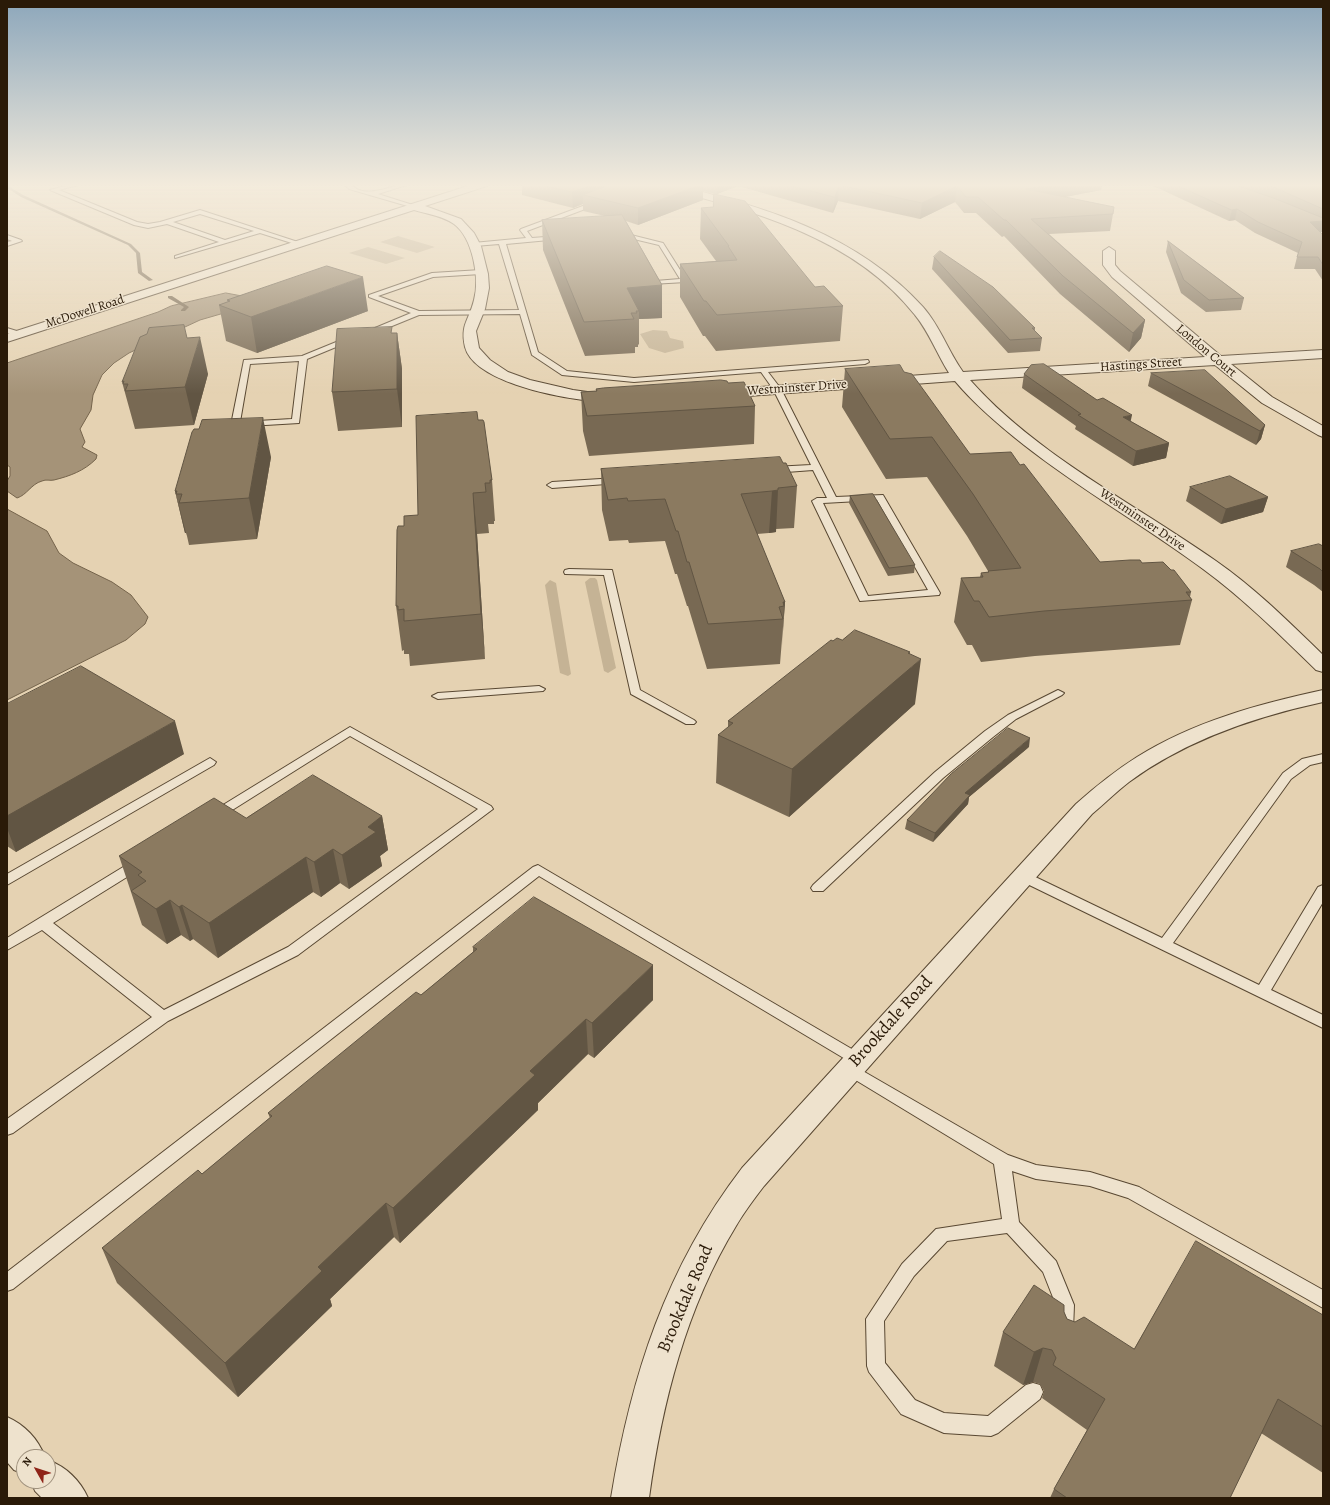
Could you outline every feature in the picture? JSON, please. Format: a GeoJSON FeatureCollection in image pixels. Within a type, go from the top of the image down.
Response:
{"type":"FeatureCollection","features":[{"type":"Feature","properties":{"kind":"street","name":"McDowell Road"},"geometry":{"type":"LineString","coordinates":[[10,334],[262,254]]}},
{"type":"Feature","properties":{"kind":"street"},"geometry":{"type":"LineString","coordinates":[[477,254],[483,287],[477,313],[468,330],[471,345],[486,364],[504,375],[528,385],[564,394],[626,400]]}},
{"type":"Feature","properties":{"kind":"street","name":"Westminster Drive"},"geometry":{"type":"LineString","coordinates":[[851,254],[890,281],[919,311],[960,376],[998,416],[1031,443],[1238,587],[1274,618],[1323,666]]}},
{"type":"Feature","properties":{"kind":"street","name":"London Court"},"geometry":{"type":"LineString","coordinates":[[1110,254],[1109,265],[1116,274],[1217,360],[1268,400],[1323,432]]}},
{"type":"Feature","properties":{"kind":"street","name":"Hastings Street"},"geometry":{"type":"LineString","coordinates":[[960,376],[1323,354]]}},
{"type":"Feature","properties":{"kind":"street","name":"Westminster Drive"},"geometry":{"type":"LineString","coordinates":[[706,395],[960,376]]}},
{"type":"Feature","properties":{"kind":"street","name":"Brookdale Road"},"geometry":{"type":"LineString","coordinates":[[630,1498],[637,1451],[651,1387],[666,1342],[694,1272],[722,1221],[753,1177],[1022,876],[1084,809],[1122,777],[1159,754],[1195,735],[1228,722],[1292,703],[1323,696]]}},
{"type":"Feature","properties":{"kind":"street"},"geometry":{"type":"LineString","coordinates":[[7,1435],[20,1449]]}},
{"type":"Feature","properties":{"kind":"street"},"geometry":{"type":"LineString","coordinates":[[56,1486],[69,1498]]}},
{"type":"Feature","properties":{"kind":"lane"},"geometry":{"type":"LineString","coordinates":[[177,257],[186,254]]}},
{"type":"Feature","properties":{"kind":"lane"},"geometry":{"type":"LineString","coordinates":[[506,254],[535,353],[565,373],[634,380],[865,362]]}},
{"type":"Feature","properties":{"kind":"lane"},"geometry":{"type":"LineString","coordinates":[[645,270],[652,284],[684,281],[667,254]]}},
{"type":"Feature","properties":{"kind":"lane"},"geometry":{"type":"LineString","coordinates":[[481,272],[432,275],[372,296],[418,313],[523,312]]}},
{"type":"Feature","properties":{"kind":"lane"},"geometry":{"type":"LineString","coordinates":[[303,358],[296,421],[235,425],[247,362],[303,358],[418,313]]}},
{"type":"Feature","properties":{"kind":"lane"},"geometry":{"type":"LineString","coordinates":[[763,370],[777,389],[833,500]]}},
{"type":"Feature","properties":{"kind":"lane"},"geometry":{"type":"LineString","coordinates":[[762,471],[816,467]]}},
{"type":"Feature","properties":{"kind":"lane"},"geometry":{"type":"LineString","coordinates":[[552,485],[630,480]]}},
{"type":"Feature","properties":{"kind":"lane"},"geometry":{"type":"LineString","coordinates":[[880,497],[935,593],[864,599],[817,502],[833,500],[880,497]]}},
{"type":"Feature","properties":{"kind":"lane"},"geometry":{"type":"LineString","coordinates":[[569,572],[608,572],[635,692],[690,722]]}},
{"type":"Feature","properties":{"kind":"lane"},"geometry":{"type":"LineString","coordinates":[[438,696],[539,689]]}},
{"type":"Feature","properties":{"kind":"lane"},"geometry":{"type":"LineString","coordinates":[[818,888],[939,775],[989,734],[1012,717],[1058,693]]}},
{"type":"Feature","properties":{"kind":"lane"},"geometry":{"type":"LineString","coordinates":[[7,1128],[163,1017],[293,951],[487,809],[350,731],[203,823]]}},
{"type":"Feature","properties":{"kind":"lane"},"geometry":{"type":"LineString","coordinates":[[1164,946],[1287,776],[1306,762],[1323,758]]}},
{"type":"Feature","properties":{"kind":"lane"},"geometry":{"type":"LineString","coordinates":[[7,880],[210,762]]}},
{"type":"Feature","properties":{"kind":"lane"},"geometry":{"type":"LineString","coordinates":[[7,945],[149,856]]}},
{"type":"Feature","properties":{"kind":"lane"},"geometry":{"type":"LineString","coordinates":[[7,1283],[538,870],[853,1064],[1002,1160],[1036,1172],[1090,1179],[1133,1192],[1323,1300]]}},
{"type":"Feature","properties":{"kind":"lane"},"geometry":{"type":"LineString","coordinates":[[1022,876],[1323,1022]]}},
{"type":"Feature","properties":{"kind":"lane"},"geometry":{"type":"LineString","coordinates":[[1262,992],[1323,890]]}},
{"type":"Feature","properties":{"kind":"lane"},"geometry":{"type":"LineString","coordinates":[[43,923],[163,1017]]}},
{"type":"Feature","properties":{"kind":"lane"},"geometry":{"type":"LineString","coordinates":[[1002,1160],[1011,1225],[1050,1267],[1065,1305],[1063,1346]]}},
{"type":"Feature","properties":{"kind":"lane"},"geometry":{"type":"LineString","coordinates":[[1011,1225],[942,1234],[912,1265],[875,1319],[876,1366],[908,1407],[944,1423],[991,1426],[1033,1392]]}},
{"type":"Feature","properties":{"kind":"shaded area"},"geometry":{"type":"Polygon","coordinates":[[[353,254],[392,254],[405,258],[386,264],[353,254]]]}},
{"type":"Feature","properties":{"kind":"shaded area"},"geometry":{"type":"Polygon","coordinates":[[[226,293],[242,296],[231,311],[200,320],[129,353],[114,363],[102,375],[93,395],[91,410],[80,429],[85,442],[82,447],[97,455],[96,459],[82,470],[71,475],[54,480],[38,482],[20,497],[17,498],[7,491],[7,481],[10,476],[10,467],[7,465],[7,363],[158,312],[171,306],[226,293]]]}},
{"type":"Feature","properties":{"kind":"shaded area"},"geometry":{"type":"Polygon","coordinates":[[[653,330],[667,331],[670,338],[683,341],[684,348],[665,353],[649,348],[640,334],[653,330]]]}},
{"type":"Feature","properties":{"kind":"shaded area"},"geometry":{"type":"Polygon","coordinates":[[[7,509],[47,531],[59,553],[73,563],[112,582],[131,595],[148,617],[145,624],[126,640],[7,700],[7,509]]]}},
{"type":"Feature","properties":{"kind":"shaded area"},"geometry":{"type":"Polygon","coordinates":[[[590,578],[595,578],[597,580],[616,668],[608,673],[604,671],[585,582],[590,578]]]}},
{"type":"Feature","properties":{"kind":"shaded area"},"geometry":{"type":"Polygon","coordinates":[[[550,580],[556,583],[571,674],[568,676],[560,673],[545,585],[550,580]]]}},
{"type":"Feature","properties":{"kind":"building"},"geometry":{"type":"Polygon","coordinates":[[[556,254],[644,254],[662,285],[627,288],[639,311],[636,311],[637,313],[631,313],[634,319],[584,322],[556,254]]]}},
{"type":"Feature","properties":{"kind":"building"},"geometry":{"type":"Polygon","coordinates":[[[733,254],[788,254],[815,287],[824,286],[843,306],[717,315],[706,301],[704,301],[680,264],[737,260],[733,254]]]}},
{"type":"Feature","properties":{"kind":"building"},"geometry":{"type":"Polygon","coordinates":[[[937,254],[945,254],[993,287],[1035,328],[1032,328],[1042,338],[1010,340],[934,257],[937,254]]]}},
{"type":"Feature","properties":{"kind":"building"},"geometry":{"type":"Polygon","coordinates":[[[1041,254],[1071,254],[1145,320],[1133,333],[1063,276],[1041,254]]]}},
{"type":"Feature","properties":{"kind":"building"},"geometry":{"type":"Polygon","coordinates":[[[1173,254],[1186,254],[1244,298],[1209,300],[1184,280],[1173,254]]]}},
{"type":"Feature","properties":{"kind":"building"},"geometry":{"type":"Polygon","coordinates":[[[1298,254],[1323,254],[1323,265],[1318,257],[1297,257],[1298,254]]]}},
{"type":"Feature","properties":{"kind":"building"},"geometry":{"type":"Polygon","coordinates":[[[327,266],[363,277],[251,317],[219,305],[230,301],[227,300],[327,266]]]}},
{"type":"Feature","properties":{"kind":"building"},"geometry":{"type":"Polygon","coordinates":[[[184,325],[187,338],[200,337],[185,387],[125,391],[128,384],[123,384],[124,381],[122,382],[140,337],[147,334],[149,328],[184,325]]]}},
{"type":"Feature","properties":{"kind":"building"},"geometry":{"type":"Polygon","coordinates":[[[392,327],[391,333],[397,333],[397,389],[332,392],[337,329],[392,327]]]}},
{"type":"Feature","properties":{"kind":"building"},"geometry":{"type":"Polygon","coordinates":[[[1044,364],[1097,400],[1103,398],[1132,415],[1123,417],[1169,443],[1136,451],[1078,415],[1081,414],[1024,374],[1031,365],[1044,364]]]}},
{"type":"Feature","properties":{"kind":"building"},"geometry":{"type":"Polygon","coordinates":[[[900,365],[904,372],[912,374],[970,454],[1011,452],[1020,465],[1024,464],[1100,562],[1140,560],[1142,563],[1163,562],[1171,570],[1174,570],[1191,592],[1186,592],[1192,600],[1044,611],[989,617],[979,601],[974,601],[961,578],[983,577],[981,573],[989,572],[988,571],[1021,568],[973,494],[932,437],[890,439],[845,369],[900,365]]]}},
{"type":"Feature","properties":{"kind":"building"},"geometry":{"type":"Polygon","coordinates":[[[1205,370],[1265,425],[1260,431],[1151,373],[1205,370]]]}},
{"type":"Feature","properties":{"kind":"building"},"geometry":{"type":"Polygon","coordinates":[[[721,380],[727,381],[728,383],[744,382],[755,406],[587,416],[581,392],[597,391],[596,389],[603,388],[721,380]]]}},
{"type":"Feature","properties":{"kind":"building"},"geometry":{"type":"Polygon","coordinates":[[[477,412],[478,420],[483,420],[484,422],[492,480],[490,480],[490,483],[485,483],[486,492],[473,493],[481,614],[404,621],[404,609],[398,610],[398,606],[396,606],[397,530],[398,526],[404,526],[404,516],[418,515],[416,416],[477,412]]]}},
{"type":"Feature","properties":{"kind":"building"},"geometry":{"type":"Polygon","coordinates":[[[263,418],[249,498],[179,503],[182,494],[176,494],[177,491],[175,491],[192,432],[194,429],[199,429],[202,420],[263,418]]]}},
{"type":"Feature","properties":{"kind":"building"},"geometry":{"type":"Polygon","coordinates":[[[780,457],[783,463],[786,463],[797,486],[778,488],[778,490],[772,491],[741,494],[785,602],[783,602],[784,606],[779,607],[783,619],[708,624],[689,562],[687,562],[678,531],[676,531],[665,499],[628,501],[627,498],[608,500],[601,469],[780,457]]]}},
{"type":"Feature","properties":{"kind":"building"},"geometry":{"type":"Polygon","coordinates":[[[1230,476],[1268,497],[1226,509],[1190,487],[1230,476]]]}},
{"type":"Feature","properties":{"kind":"building"},"geometry":{"type":"Polygon","coordinates":[[[873,494],[915,565],[889,568],[850,496],[873,494]]]}},
{"type":"Feature","properties":{"kind":"building"},"geometry":{"type":"Polygon","coordinates":[[[1319,544],[1323,546],[1323,572],[1291,551],[1319,544]]]}},
{"type":"Feature","properties":{"kind":"building"},"geometry":{"type":"Polygon","coordinates":[[[855,630],[910,652],[908,653],[921,659],[792,769],[718,735],[733,723],[728,721],[831,640],[833,641],[837,638],[842,640],[855,630]]]}},
{"type":"Feature","properties":{"kind":"building"},"geometry":{"type":"Polygon","coordinates":[[[81,666],[175,721],[7,816],[7,704],[81,666]]]}},
{"type":"Feature","properties":{"kind":"building"},"geometry":{"type":"Polygon","coordinates":[[[1008,728],[1030,738],[965,793],[970,795],[935,833],[907,820],[951,774],[1008,728]]]}},
{"type":"Feature","properties":{"kind":"building"},"geometry":{"type":"Polygon","coordinates":[[[313,775],[382,816],[368,827],[376,832],[342,855],[333,849],[314,862],[306,857],[209,923],[182,905],[179,907],[170,900],[156,909],[131,891],[146,881],[138,875],[142,872],[119,856],[214,798],[246,818],[313,775]]]}},
{"type":"Feature","properties":{"kind":"building"},"geometry":{"type":"Polygon","coordinates":[[[534,897],[653,965],[592,1023],[586,1019],[530,1071],[535,1075],[393,1208],[386,1203],[318,1267],[322,1271],[225,1363],[102,1248],[198,1170],[202,1174],[272,1116],[268,1113],[416,992],[421,995],[477,949],[473,947],[534,897]]]}},
{"type":"Feature","properties":{"kind":"building"},"geometry":{"type":"Polygon","coordinates":[[[1196,1241],[1323,1315],[1323,1427],[1278,1399],[1230,1498],[1067,1498],[1054,1489],[1105,1399],[1053,1365],[1056,1358],[1052,1350],[1043,1348],[1034,1352],[1003,1332],[1034,1285],[1064,1305],[1064,1312],[1067,1319],[1075,1322],[1084,1317],[1134,1349],[1196,1241]]]}},
{"type":"Feature","properties":{"kind":"waterway"},"geometry":{"type":"LineString","coordinates":[[138,254],[140,272],[151,280]]}},
{"type":"Feature","properties":{"kind":"waterway"},"geometry":{"type":"LineString","coordinates":[[170,297],[187,307],[183,310]]}}]}
